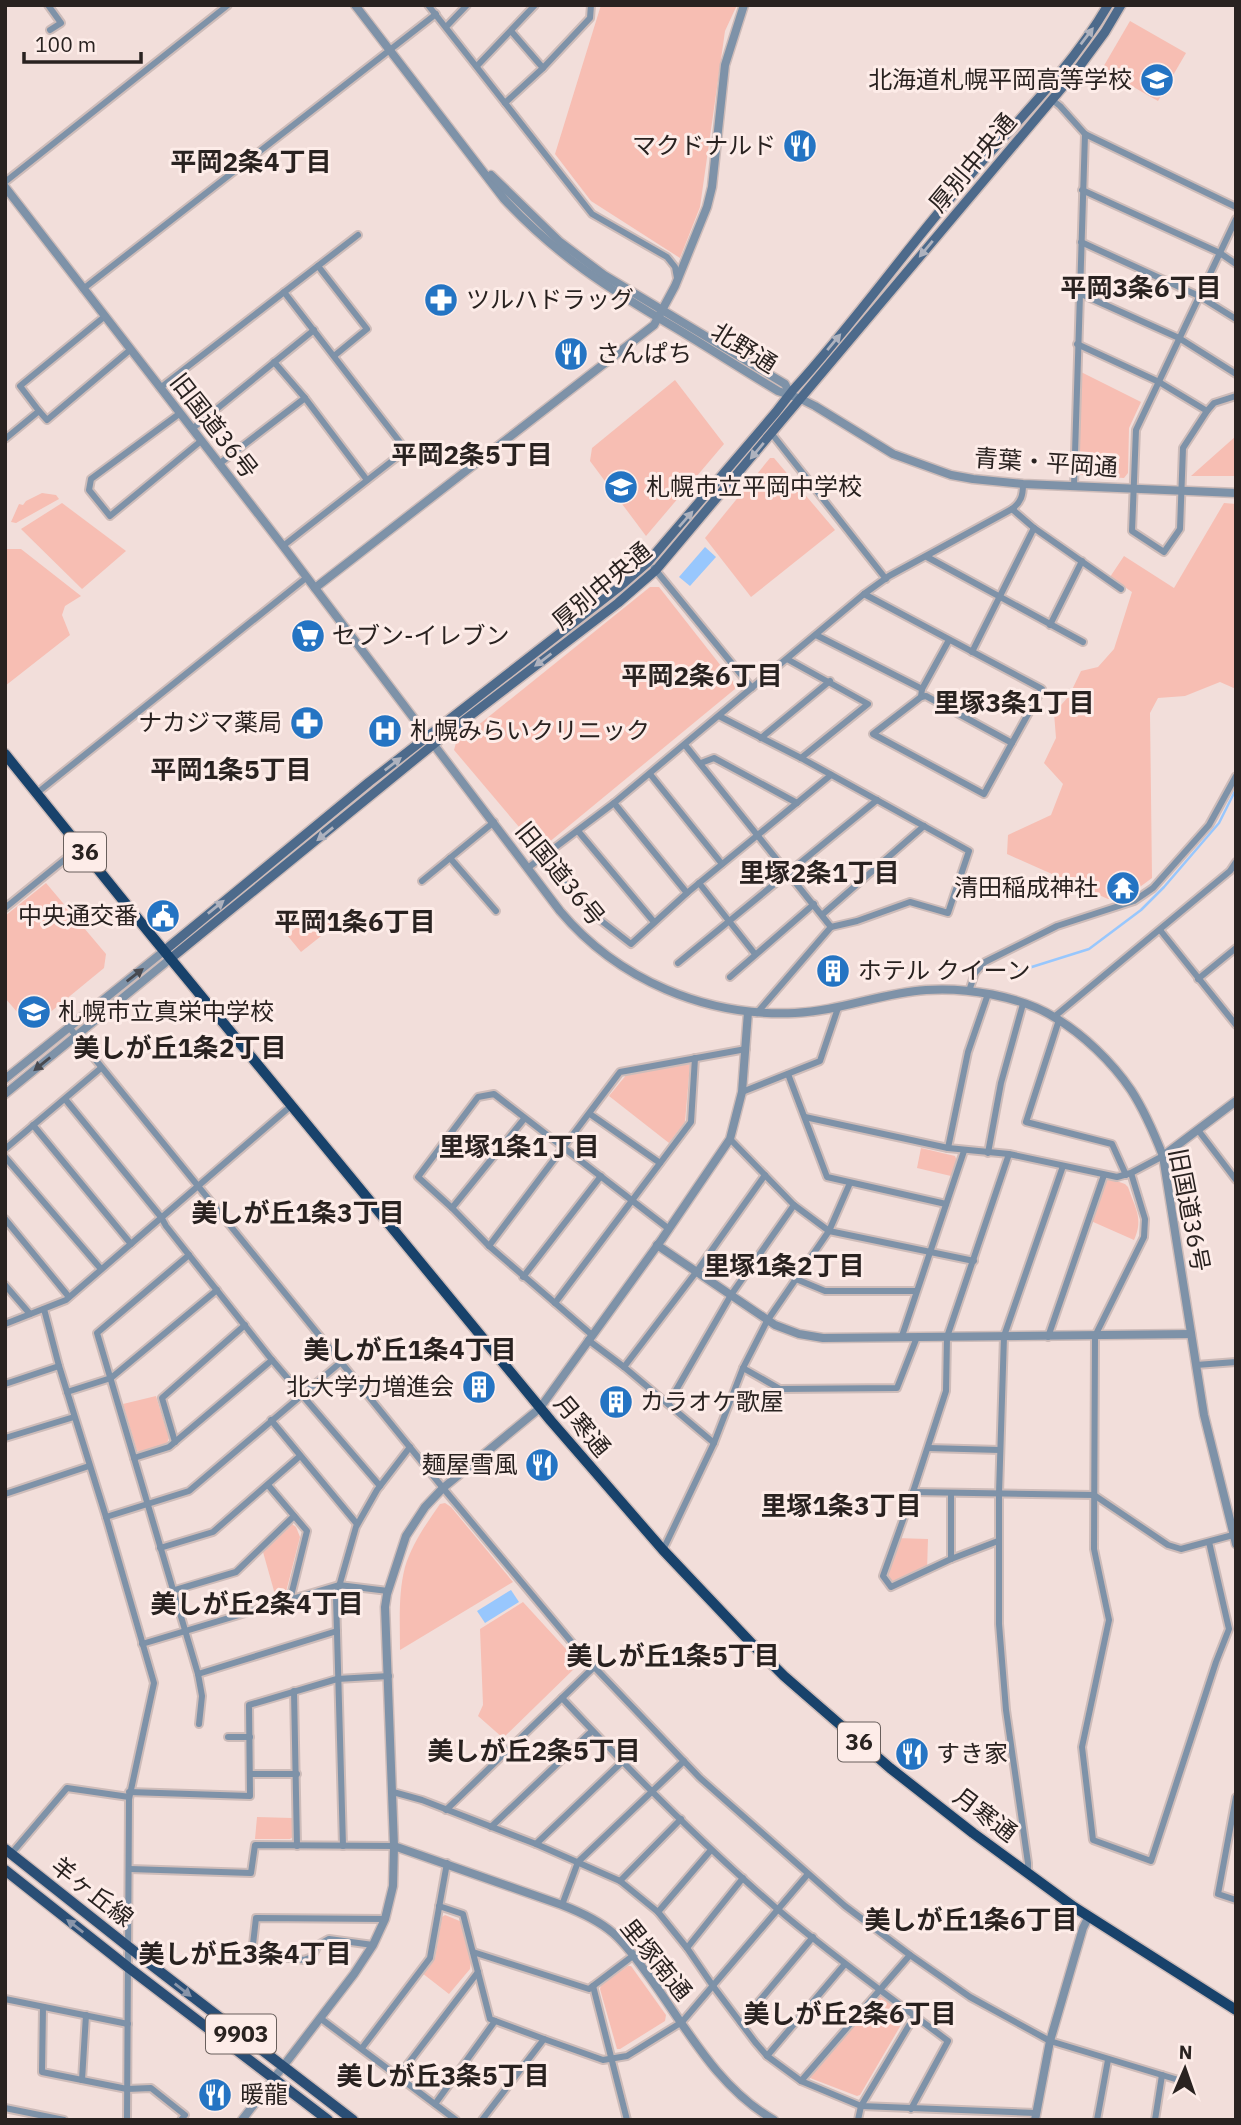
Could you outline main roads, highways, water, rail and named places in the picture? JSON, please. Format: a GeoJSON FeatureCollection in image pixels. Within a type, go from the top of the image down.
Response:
{"type":"FeatureCollection","features":[{"type":"Feature","properties":{"kind":"highway","name":"月寒通"},"geometry":{"type":"LineString","coordinates":[[5,754],[540,1408],[663,1550],[784,1676],[890,1768],[1028,1874],[1236,2011]]}},
{"type":"Feature","properties":{"kind":"main road","name":"厚別中央通"},"geometry":{"type":"LineString","coordinates":[[167,955],[428,736],[648,562],[756,437],[948,200],[1045,90],[1108,5]]}},
{"type":"Feature","properties":{"kind":"main road","name":"厚別中央通"},"geometry":{"type":"LineString","coordinates":[[167,955],[618,603],[656,570],[1077,70],[1121,5]]}},
{"type":"Feature","properties":{"kind":"main road","name":"羊ヶ丘線"},"geometry":{"type":"LineString","coordinates":[[8,1851],[129,1948],[354,2120]]}},
{"type":"Feature","properties":{"kind":"main road","name":"羊ヶ丘線"},"geometry":{"type":"LineString","coordinates":[[5,1870],[328,2120]]}},
{"type":"Feature","properties":{"kind":"water"},"geometry":{"type":"Polygon","coordinates":[[[705,547],[716,557],[690,586],[679,577],[705,547]]]}},
{"type":"Feature","properties":{"kind":"water"},"geometry":{"type":"Polygon","coordinates":[[[511,1590],[519,1602],[485,1623],[477,1611],[511,1590]]]}},
{"type":"Feature","properties":{"kind":"waterway"},"geometry":{"type":"LineString","coordinates":[[1019,971],[1089,949],[1141,910],[1219,823],[1236,789]]}},
{"type":"Feature","properties":{"kind":"place","name":"北海道札幌平岡高等学校"},"geometry":{"type":"Point","coordinates":[1157,80]}},
{"type":"Feature","properties":{"kind":"place","name":"マクドナルド"},"geometry":{"type":"Point","coordinates":[800,146]}},
{"type":"Feature","properties":{"kind":"place","name":"ツルハドラッグ"},"geometry":{"type":"Point","coordinates":[441,300]}},
{"type":"Feature","properties":{"kind":"place","name":"さんぱち"},"geometry":{"type":"Point","coordinates":[571,354]}},
{"type":"Feature","properties":{"kind":"place","name":"札幌市立平岡中学校"},"geometry":{"type":"Point","coordinates":[621,487]}},
{"type":"Feature","properties":{"kind":"place","name":"セブン-イレブン"},"geometry":{"type":"Point","coordinates":[308,636]}},
{"type":"Feature","properties":{"kind":"place","name":"ナカジマ薬局"},"geometry":{"type":"Point","coordinates":[307,723]}},
{"type":"Feature","properties":{"kind":"place","name":"札幌みらいクリニック"},"geometry":{"type":"Point","coordinates":[385,731]}},
{"type":"Feature","properties":{"kind":"place","name":"清田稲成神社"},"geometry":{"type":"Point","coordinates":[1123,888]}},
{"type":"Feature","properties":{"kind":"place","name":"中央通交番"},"geometry":{"type":"Point","coordinates":[163,916]}},
{"type":"Feature","properties":{"kind":"place","name":"ホテル クイーン"},"geometry":{"type":"Point","coordinates":[833,971]}},
{"type":"Feature","properties":{"kind":"place","name":"札幌市立真栄中学校"},"geometry":{"type":"Point","coordinates":[34,1012]}},
{"type":"Feature","properties":{"kind":"place","name":"北大学力増進会"},"geometry":{"type":"Point","coordinates":[479,1387]}},
{"type":"Feature","properties":{"kind":"place","name":"カラオケ歌屋"},"geometry":{"type":"Point","coordinates":[616,1402]}},
{"type":"Feature","properties":{"kind":"place","name":"麺屋雪風"},"geometry":{"type":"Point","coordinates":[542,1465]}},
{"type":"Feature","properties":{"kind":"place","name":"すき家"},"geometry":{"type":"Point","coordinates":[912,1754]}},
{"type":"Feature","properties":{"kind":"place","name":"暖龍"},"geometry":{"type":"Point","coordinates":[215,2095]}},
{"type":"Feature","properties":{"kind":"district","name":"平岡2条4丁目"},"geometry":{"type":"Point","coordinates":[251,162]}},
{"type":"Feature","properties":{"kind":"district","name":"平岡3条6丁目"},"geometry":{"type":"Point","coordinates":[1141,288]}},
{"type":"Feature","properties":{"kind":"district","name":"平岡2条5丁目"},"geometry":{"type":"Point","coordinates":[472,455]}},
{"type":"Feature","properties":{"kind":"district","name":"平岡2条6丁目"},"geometry":{"type":"Point","coordinates":[702,676]}},
{"type":"Feature","properties":{"kind":"district","name":"里塚3条1丁目"},"geometry":{"type":"Point","coordinates":[1014,703]}},
{"type":"Feature","properties":{"kind":"district","name":"平岡1条5丁目"},"geometry":{"type":"Point","coordinates":[231,770]}},
{"type":"Feature","properties":{"kind":"district","name":"里塚2条1丁目"},"geometry":{"type":"Point","coordinates":[819,873]}},
{"type":"Feature","properties":{"kind":"district","name":"平岡1条6丁目"},"geometry":{"type":"Point","coordinates":[355,922]}},
{"type":"Feature","properties":{"kind":"district","name":"美しが丘1条2丁目"},"geometry":{"type":"Point","coordinates":[180,1048]}},
{"type":"Feature","properties":{"kind":"district","name":"里塚1条1丁目"},"geometry":{"type":"Point","coordinates":[519,1147]}},
{"type":"Feature","properties":{"kind":"district","name":"美しが丘1条3丁目"},"geometry":{"type":"Point","coordinates":[298,1213]}},
{"type":"Feature","properties":{"kind":"district","name":"里塚1条2丁目"},"geometry":{"type":"Point","coordinates":[784,1266]}},
{"type":"Feature","properties":{"kind":"district","name":"美しが丘1条4丁目"},"geometry":{"type":"Point","coordinates":[410,1350]}},
{"type":"Feature","properties":{"kind":"district","name":"里塚1条3丁目"},"geometry":{"type":"Point","coordinates":[841,1506]}},
{"type":"Feature","properties":{"kind":"district","name":"美しが丘2条4丁目"},"geometry":{"type":"Point","coordinates":[257,1604]}},
{"type":"Feature","properties":{"kind":"district","name":"美しが丘1条5丁目"},"geometry":{"type":"Point","coordinates":[673,1656]}},
{"type":"Feature","properties":{"kind":"district","name":"美しが丘2条5丁目"},"geometry":{"type":"Point","coordinates":[534,1751]}},
{"type":"Feature","properties":{"kind":"district","name":"美しが丘1条6丁目"},"geometry":{"type":"Point","coordinates":[971,1920]}},
{"type":"Feature","properties":{"kind":"district","name":"美しが丘3条4丁目"},"geometry":{"type":"Point","coordinates":[245,1954]}},
{"type":"Feature","properties":{"kind":"district","name":"美しが丘2条6丁目"},"geometry":{"type":"Point","coordinates":[850,2014]}},
{"type":"Feature","properties":{"kind":"district","name":"美しが丘3条5丁目"},"geometry":{"type":"Point","coordinates":[443,2076]}}]}
